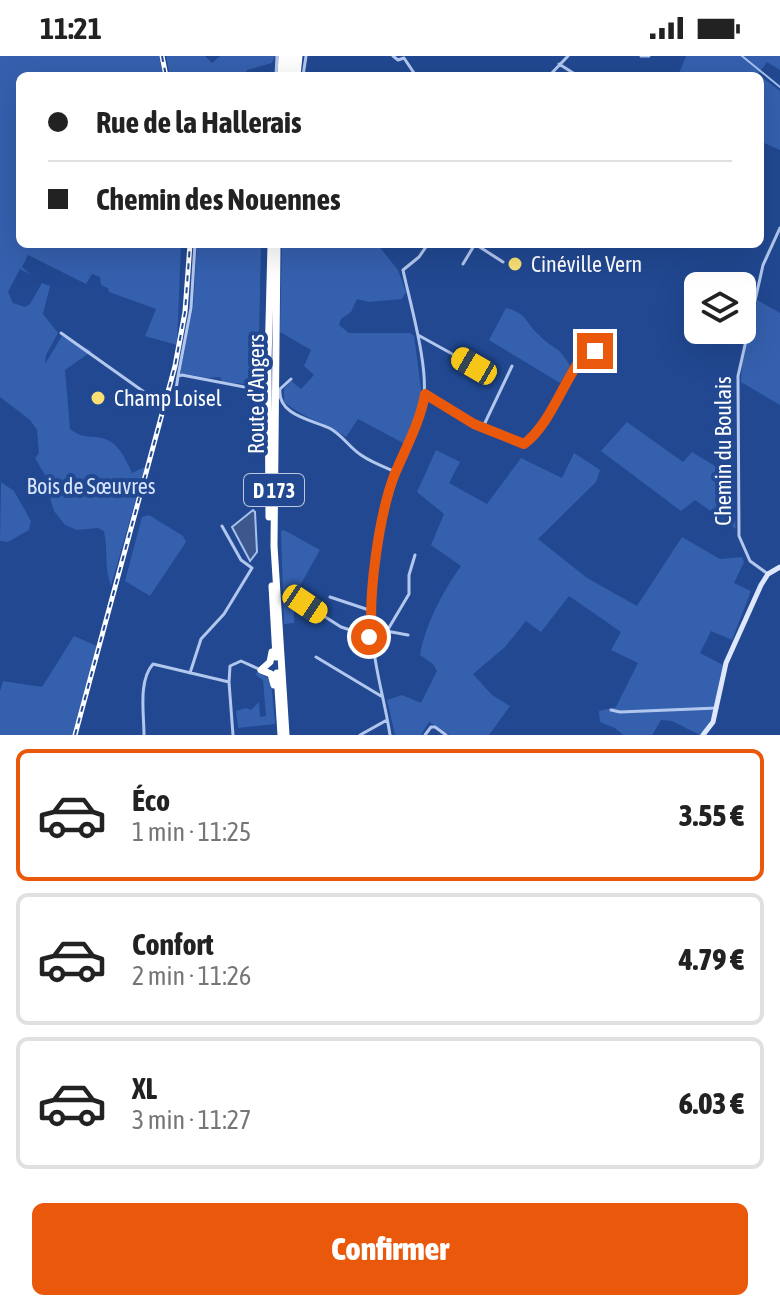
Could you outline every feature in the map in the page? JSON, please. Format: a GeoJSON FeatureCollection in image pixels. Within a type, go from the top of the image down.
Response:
{"type":"FeatureCollection","features":[{"type":"Feature","properties":{"kind":"highway","name":"Route d'Angers"},"geometry":{"type":"LineString","coordinates":[[274,248],[268,433],[273,614],[283,734]]}},
{"type":"Feature","properties":{"kind":"highway","name":"Route d'Angers"},"geometry":{"type":"LineString","coordinates":[[274,248],[274,546],[283,734]]}},
{"type":"Feature","properties":{"kind":"highway"},"geometry":{"type":"LineString","coordinates":[[268,362],[260,390],[264,398],[265,428],[268,433]]}},
{"type":"Feature","properties":{"kind":"highway"},"geometry":{"type":"LineString","coordinates":[[273,614],[270,662],[261,670],[271,674],[274,680],[283,734]]}},
{"type":"Feature","properties":{"kind":"street"},"geometry":{"type":"LineString","coordinates":[[393,56],[397,59],[405,57]]}},
{"type":"Feature","properties":{"kind":"street"},"geometry":{"type":"LineString","coordinates":[[552,72],[568,56]]}},
{"type":"Feature","properties":{"kind":"street"},"geometry":{"type":"LineString","coordinates":[[641,56],[649,56]]}},
{"type":"Feature","properties":{"kind":"street"},"geometry":{"type":"LineString","coordinates":[[559,64],[572,72]]}},
{"type":"Feature","properties":{"kind":"street","name":"Chemin du Boulais"},"geometry":{"type":"LineString","coordinates":[[768,574],[750,561],[739,536],[738,376],[763,265],[780,228]]}},
{"type":"Feature","properties":{"kind":"street"},"geometry":{"type":"LineString","coordinates":[[61,333],[154,399],[171,403],[175,397],[191,308],[195,248]]}},
{"type":"Feature","properties":{"kind":"street"},"geometry":{"type":"LineString","coordinates":[[390,735],[371,631],[372,611],[382,521],[396,472],[420,416],[425,394],[403,273],[404,268],[425,248]]}},
{"type":"Feature","properties":{"kind":"street"},"geometry":{"type":"LineString","coordinates":[[463,264],[473,248]]}},
{"type":"Feature","properties":{"kind":"street"},"geometry":{"type":"LineString","coordinates":[[481,248],[503,262]]}},
{"type":"Feature","properties":{"kind":"street"},"geometry":{"type":"LineString","coordinates":[[416,334],[474,366]]}},
{"type":"Feature","properties":{"kind":"street"},"geometry":{"type":"LineString","coordinates":[[418,346],[432,343]]}},
{"type":"Feature","properties":{"kind":"street"},"geometry":{"type":"LineString","coordinates":[[425,394],[483,427],[524,444],[537,433],[573,367],[585,353],[591,350],[603,358]]}},
{"type":"Feature","properties":{"kind":"street"},"geometry":{"type":"LineString","coordinates":[[483,427],[512,366]]}},
{"type":"Feature","properties":{"kind":"street"},"geometry":{"type":"LineString","coordinates":[[178,376],[188,375],[260,390]]}},
{"type":"Feature","properties":{"kind":"street"},"geometry":{"type":"LineString","coordinates":[[291,379],[281,386],[279,399],[282,404],[306,420],[335,431],[363,456],[396,472]]}},
{"type":"Feature","properties":{"kind":"street"},"geometry":{"type":"LineString","coordinates":[[190,673],[201,639],[224,614],[252,568],[241,560],[222,526]]}},
{"type":"Feature","properties":{"kind":"street"},"geometry":{"type":"LineString","coordinates":[[386,631],[409,594],[409,575],[415,555]]}},
{"type":"Feature","properties":{"kind":"street"},"geometry":{"type":"LineString","coordinates":[[703,735],[713,722],[726,663],[768,574],[780,567]]}},
{"type":"Feature","properties":{"kind":"street"},"geometry":{"type":"LineString","coordinates":[[330,597],[372,611]]}},
{"type":"Feature","properties":{"kind":"street"},"geometry":{"type":"LineString","coordinates":[[305,604],[341,627],[372,637]]}},
{"type":"Feature","properties":{"kind":"street"},"geometry":{"type":"LineString","coordinates":[[371,631],[408,635]]}},
{"type":"Feature","properties":{"kind":"street"},"geometry":{"type":"LineString","coordinates":[[316,657],[381,696]]}},
{"type":"Feature","properties":{"kind":"street"},"geometry":{"type":"LineString","coordinates":[[233,735],[230,666],[238,661],[261,670]]}},
{"type":"Feature","properties":{"kind":"street"},"geometry":{"type":"LineString","coordinates":[[144,735],[144,683],[153,664],[229,682]]}},
{"type":"Feature","properties":{"kind":"street"},"geometry":{"type":"LineString","coordinates":[[611,710],[717,708]]}},
{"type":"Feature","properties":{"kind":"street"},"geometry":{"type":"LineString","coordinates":[[360,735],[387,720]]}},
{"type":"Feature","properties":{"kind":"street"},"geometry":{"type":"LineString","coordinates":[[425,735],[431,727],[446,735]]}},
{"type":"Feature","properties":{"kind":"green space"},"geometry":{"type":"Polygon","coordinates":[[[0,56],[159,56],[162,72],[16,72],[16,248],[181,248],[177,345],[145,336],[156,309],[109,292],[101,285],[100,277],[92,274],[86,284],[28,255],[22,267],[31,275],[20,269],[8,292],[13,303],[25,307],[42,283],[50,286],[43,314],[58,333],[46,355],[45,364],[62,336],[92,351],[65,370],[70,429],[114,444],[132,473],[145,467],[111,586],[104,531],[98,528],[77,530],[65,525],[54,511],[47,488],[48,480],[35,458],[39,453],[37,430],[30,420],[0,397],[0,56]]]}},
{"type":"Feature","properties":{"kind":"green space"},"geometry":{"type":"Polygon","coordinates":[[[166,56],[205,56],[212,63],[220,56],[275,56],[272,63],[246,72],[169,72],[166,56]]]}},
{"type":"Feature","properties":{"kind":"green space"},"geometry":{"type":"Polygon","coordinates":[[[686,56],[780,56],[780,70],[767,62],[760,72],[680,72],[686,56]]]}},
{"type":"Feature","properties":{"kind":"green space"},"geometry":{"type":"Polygon","coordinates":[[[764,79],[780,91],[780,150],[764,143],[764,79]]]}},
{"type":"Feature","properties":{"kind":"green space"},"geometry":{"type":"Polygon","coordinates":[[[197,248],[261,248],[258,379],[255,385],[180,373],[193,308],[197,248]]]}},
{"type":"Feature","properties":{"kind":"green space"},"geometry":{"type":"Polygon","coordinates":[[[282,248],[380,248],[398,270],[406,292],[402,299],[369,302],[357,299],[351,312],[341,319],[339,325],[349,333],[410,333],[414,336],[422,396],[405,444],[358,419],[346,437],[284,402],[284,389],[291,381],[301,389],[314,375],[304,366],[311,350],[280,332],[282,248]]]}},
{"type":"Feature","properties":{"kind":"green space"},"geometry":{"type":"Polygon","coordinates":[[[757,300],[780,313],[780,405],[741,382],[746,344],[756,344],[757,300]]]}},
{"type":"Feature","properties":{"kind":"green space"},"geometry":{"type":"Polygon","coordinates":[[[506,308],[522,315],[566,359],[570,366],[560,383],[489,340],[506,308]]]}},
{"type":"Feature","properties":{"kind":"green space"},"geometry":{"type":"Polygon","coordinates":[[[627,422],[683,462],[692,452],[728,474],[715,491],[733,504],[736,529],[695,500],[681,511],[601,451],[627,422]]]}},
{"type":"Feature","properties":{"kind":"green space"},"geometry":{"type":"Polygon","coordinates":[[[436,450],[460,462],[449,483],[487,504],[521,458],[562,478],[574,453],[600,470],[596,482],[538,539],[587,578],[637,606],[682,537],[720,559],[742,557],[744,562],[734,583],[751,591],[732,640],[711,631],[700,653],[723,665],[713,711],[700,735],[672,721],[661,720],[652,735],[623,735],[600,722],[599,711],[616,707],[638,663],[611,650],[621,632],[569,596],[541,632],[526,621],[505,647],[473,674],[492,695],[510,706],[489,735],[450,735],[429,722],[421,735],[395,735],[387,700],[402,695],[421,703],[437,671],[420,655],[422,644],[436,609],[461,566],[431,545],[444,514],[417,492],[436,450]]]}},
{"type":"Feature","properties":{"kind":"green space","name":"Bois de Sœuvres"},"geometry":{"type":"Polygon","coordinates":[[[1,482],[14,491],[31,521],[29,530],[8,542],[0,541],[1,482]]]}},
{"type":"Feature","properties":{"kind":"green space"},"geometry":{"type":"Polygon","coordinates":[[[149,515],[183,536],[186,542],[150,596],[125,581],[142,517],[149,515]]]}},
{"type":"Feature","properties":{"kind":"green space"},"geometry":{"type":"Polygon","coordinates":[[[281,531],[320,550],[294,596],[294,623],[284,624],[281,531]]]}},
{"type":"Feature","properties":{"kind":"green space"},"geometry":{"type":"Polygon","coordinates":[[[74,636],[97,646],[72,735],[0,735],[0,691],[3,681],[42,687],[74,636]]]}},
{"type":"Feature","properties":{"kind":"green space"},"geometry":{"type":"Polygon","coordinates":[[[257,671],[271,680],[275,724],[238,728],[236,711],[251,710],[259,702],[260,717],[266,716],[263,680],[256,675],[257,671]]]}},
{"type":"Feature","properties":{"kind":"shaded area"},"geometry":{"type":"Polygon","coordinates":[[[253,510],[257,552],[250,561],[232,527],[253,510]]]}},
{"type":"Feature","properties":{"kind":"waterway"},"geometry":{"type":"LineString","coordinates":[[742,56],[762,72]]}},
{"type":"Feature","properties":{"kind":"waterway"},"geometry":{"type":"LineString","coordinates":[[764,74],[780,87]]}},
{"type":"Feature","properties":{"kind":"railway"},"geometry":{"type":"LineString","coordinates":[[162,56],[165,72]]}},
{"type":"Feature","properties":{"kind":"railway"},"geometry":{"type":"LineString","coordinates":[[75,735],[175,366],[185,312],[190,248]]}},
{"type":"Feature","properties":{"kind":"place","name":"Cinéville Vern"},"geometry":{"type":"Point","coordinates":[515,264]}},
{"type":"Feature","properties":{"kind":"place","name":"Champ Loisel"},"geometry":{"type":"Point","coordinates":[98,398]}},
{"type":"Feature","properties":{"kind":"route"},"geometry":{"type":"LineString","coordinates":[[369,637],[372,637],[379,542],[386,503],[420,416],[425,394],[474,424],[524,444],[537,433],[573,367],[588,350],[595,351]]}}]}
